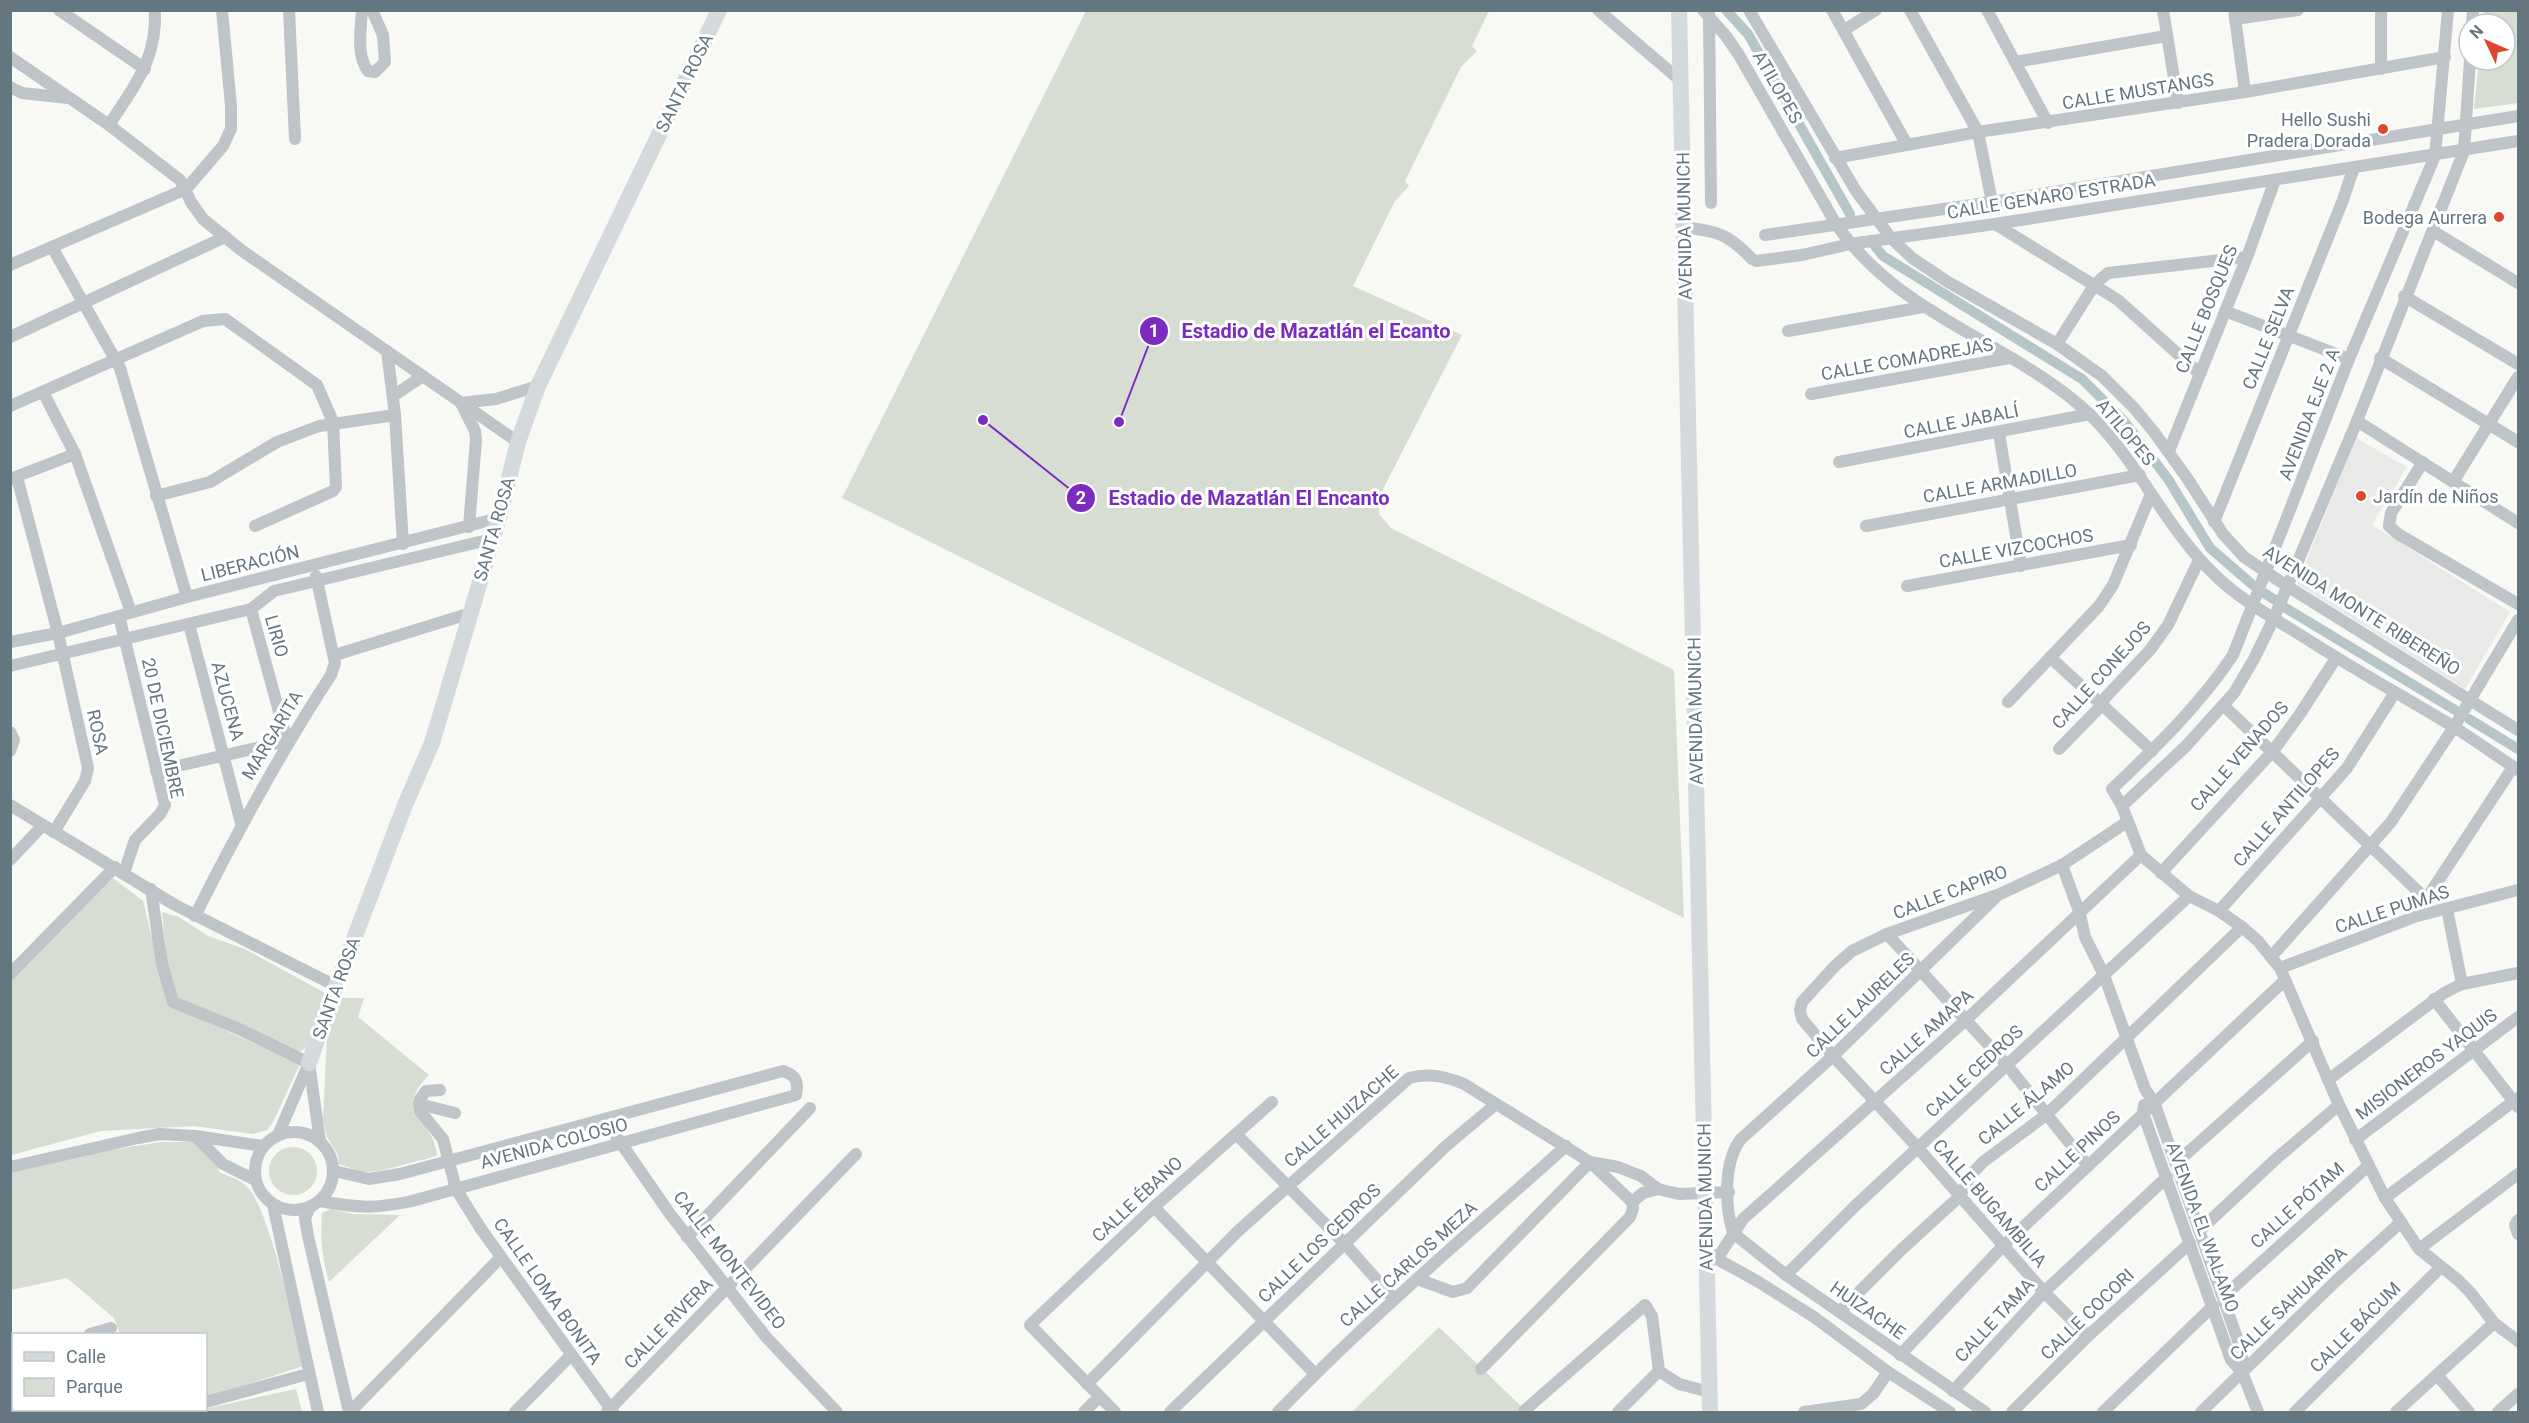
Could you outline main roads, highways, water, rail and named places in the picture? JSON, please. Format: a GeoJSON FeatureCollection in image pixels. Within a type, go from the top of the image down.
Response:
{"type":"FeatureCollection","features":[{"type":"Feature","properties":{"kind":"main road","name":"SANTA ROSA"},"geometry":{"type":"LineString","coordinates":[[309,1063],[405,805],[432,742],[499,518],[518,442],[538,387],[719,10]]}},
{"type":"Feature","properties":{"kind":"main road","name":"AVENIDA MUNICH"},"geometry":{"type":"LineString","coordinates":[[1679,10],[1706,1194],[1712,1254],[1710,1413]]}},
{"type":"Feature","properties":{"kind":"waterway"},"geometry":{"type":"LineString","coordinates":[[1726,10],[1748,34],[1850,214]]}},
{"type":"Feature","properties":{"kind":"waterway"},"geometry":{"type":"LineString","coordinates":[[1875,246],[1883,256],[2082,379],[2124,421],[2168,479],[2210,548],[2254,586]]}},
{"type":"Feature","properties":{"kind":"waterway"},"geometry":{"type":"LineString","coordinates":[[2264,593],[2275,600]]}},
{"type":"Feature","properties":{"kind":"waterway"},"geometry":{"type":"LineString","coordinates":[[2284,607],[2455,710]]}},
{"type":"Feature","properties":{"kind":"waterway"},"geometry":{"type":"LineString","coordinates":[[2469,719],[2518,749]]}},
{"type":"Feature","properties":{"kind":"place","name":"Hello Sushi Pradera Dorada"},"geometry":{"type":"Point","coordinates":[2383,129]}},
{"type":"Feature","properties":{"kind":"place","name":"Bodega Aurrera"},"geometry":{"type":"Point","coordinates":[2499,217]}},
{"type":"Feature","properties":{"kind":"place","name":"Estadio de Mazatlán El Encanto"},"geometry":{"type":"Point","coordinates":[983,420]}},
{"type":"Feature","properties":{"kind":"place","name":"Estadio de Mazatlán el Ecanto"},"geometry":{"type":"Point","coordinates":[1119,422]}},
{"type":"Feature","properties":{"kind":"place","name":"Jardín de Niños"},"geometry":{"type":"Point","coordinates":[2361,496]}}]}
